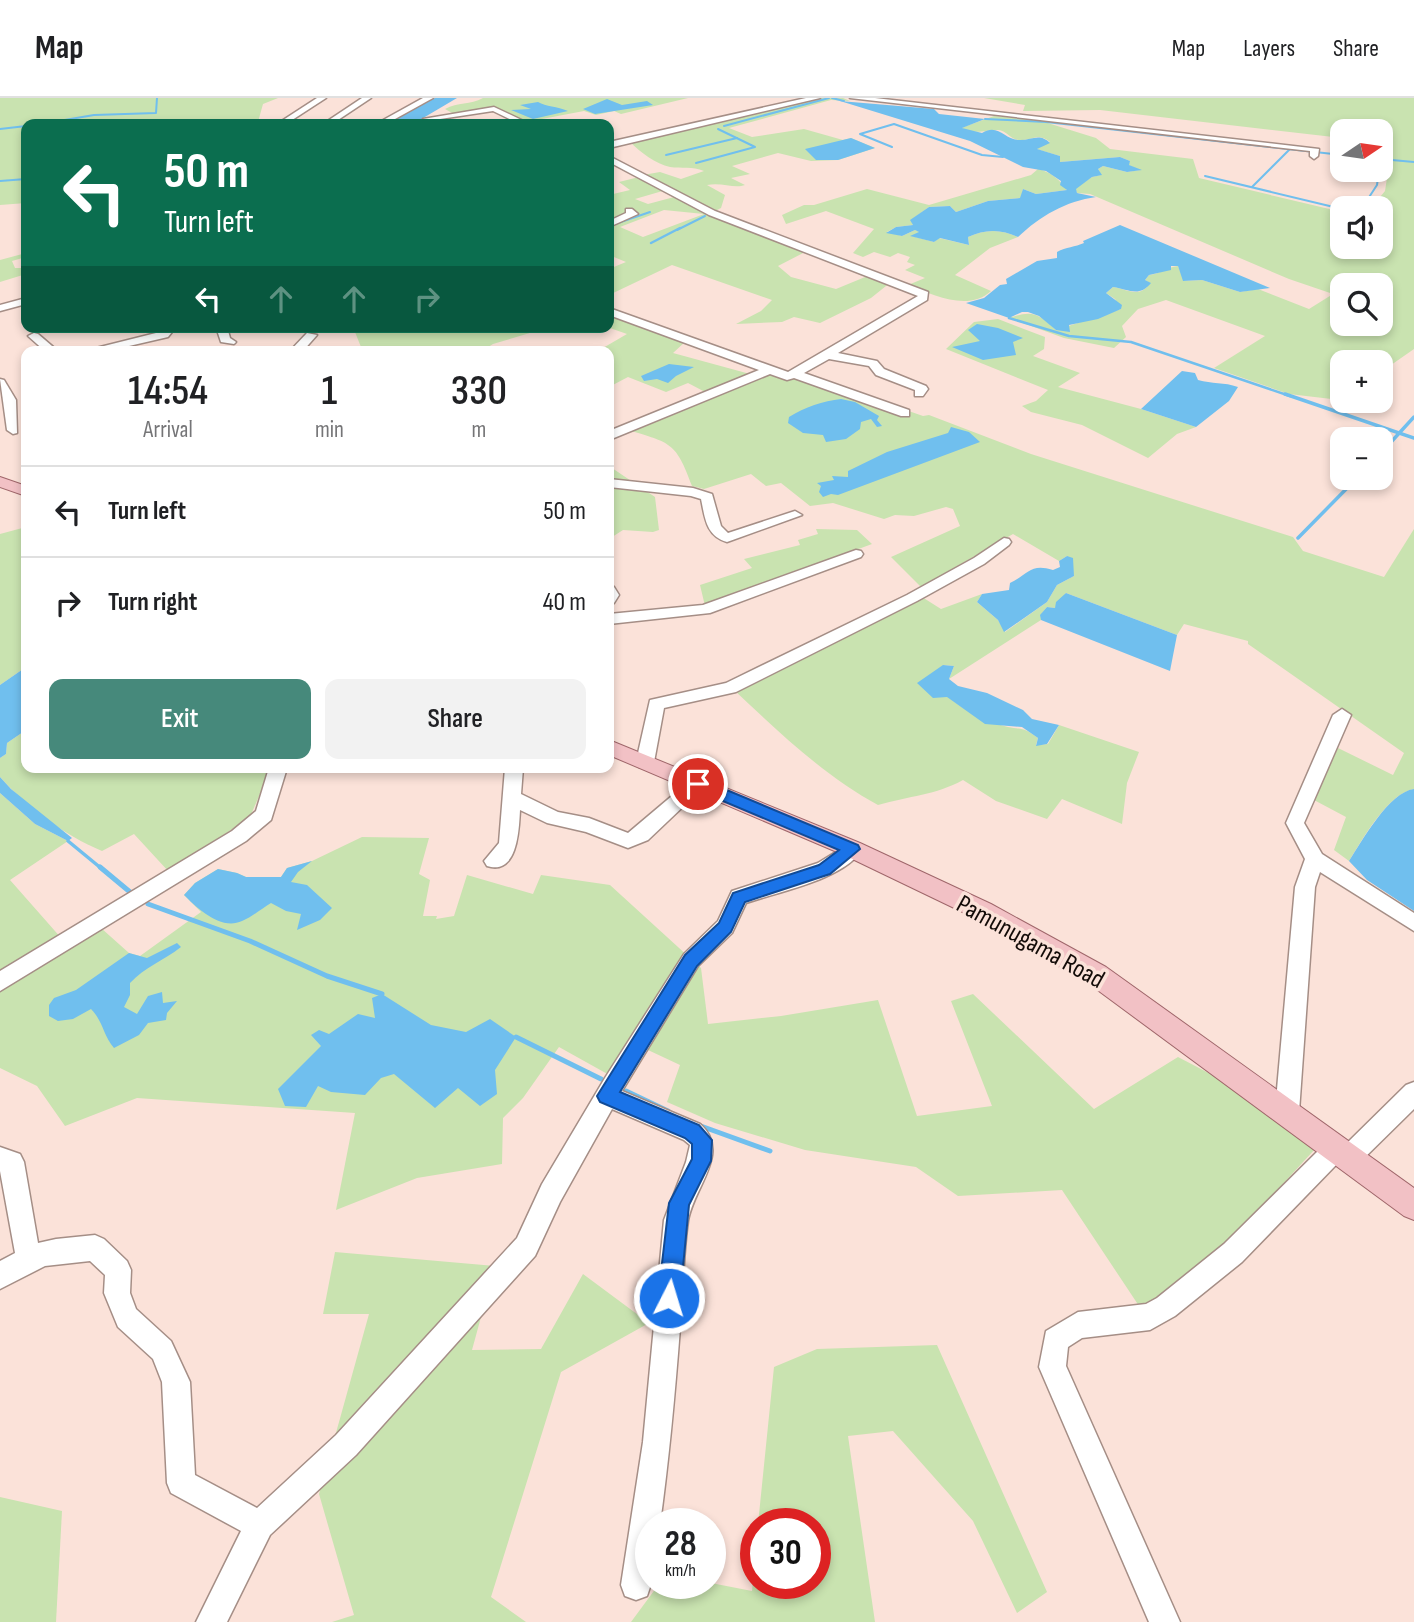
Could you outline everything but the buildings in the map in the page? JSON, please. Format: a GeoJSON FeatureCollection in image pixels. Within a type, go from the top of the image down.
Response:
{"type":"FeatureCollection","features":[{"type":"Feature","properties":{"kind":"main road"},"geometry":{"type":"LineString","coordinates":[[0,482],[21,489]]}},
{"type":"Feature","properties":{"kind":"main road","name":"Pamunugama Road"},"geometry":{"type":"LineString","coordinates":[[614,749],[852,849],[983,911],[1097,975],[1414,1206]]}},
{"type":"Feature","properties":{"kind":"street"},"geometry":{"type":"LineString","coordinates":[[289,119],[322,98]]}},
{"type":"Feature","properties":{"kind":"street"},"geometry":{"type":"LineString","coordinates":[[335,119],[367,98]]}},
{"type":"Feature","properties":{"kind":"street"},"geometry":{"type":"LineString","coordinates":[[389,119],[429,98]]}},
{"type":"Feature","properties":{"kind":"street"},"geometry":{"type":"LineString","coordinates":[[614,144],[816,98]]}},
{"type":"Feature","properties":{"kind":"street"},"geometry":{"type":"LineString","coordinates":[[854,98],[1315,153]]}},
{"type":"Feature","properties":{"kind":"street"},"geometry":{"type":"LineString","coordinates":[[428,119],[446,107]]}},
{"type":"Feature","properties":{"kind":"street"},"geometry":{"type":"LineString","coordinates":[[439,119],[494,109],[515,119]]}},
{"type":"Feature","properties":{"kind":"street"},"geometry":{"type":"LineString","coordinates":[[614,164],[695,202],[697,207],[712,214],[924,294],[923,298],[795,374],[787,376],[614,313]]}},
{"type":"Feature","properties":{"kind":"street"},"geometry":{"type":"LineString","coordinates":[[614,222],[630,217],[633,214],[629,211]]}},
{"type":"Feature","properties":{"kind":"street"},"geometry":{"type":"LineString","coordinates":[[0,308],[21,302]]}},
{"type":"Feature","properties":{"kind":"street"},"geometry":{"type":"LineString","coordinates":[[113,346],[166,333]]}},
{"type":"Feature","properties":{"kind":"street"},"geometry":{"type":"LineString","coordinates":[[223,333],[225,340],[230,342]]}},
{"type":"Feature","properties":{"kind":"street"},"geometry":{"type":"LineString","coordinates":[[301,346],[311,335]]}},
{"type":"Feature","properties":{"kind":"street"},"geometry":{"type":"LineString","coordinates":[[34,336],[46,346]]}},
{"type":"Feature","properties":{"kind":"street"},"geometry":{"type":"LineString","coordinates":[[827,355],[873,363],[880,372],[922,389],[919,393]]}},
{"type":"Feature","properties":{"kind":"street"},"geometry":{"type":"LineString","coordinates":[[614,434],[769,370]]}},
{"type":"Feature","properties":{"kind":"street"},"geometry":{"type":"LineString","coordinates":[[795,374],[905,413]]}},
{"type":"Feature","properties":{"kind":"street"},"geometry":{"type":"LineString","coordinates":[[0,383],[10,400],[6,433]]}},
{"type":"Feature","properties":{"kind":"street"},"geometry":{"type":"LineString","coordinates":[[614,483],[680,490],[708,497],[712,526],[718,535],[727,538],[795,515]]}},
{"type":"Feature","properties":{"kind":"street"},"geometry":{"type":"LineString","coordinates":[[645,762],[656,704],[730,688],[912,598],[979,561],[1004,542]]}},
{"type":"Feature","properties":{"kind":"street"},"geometry":{"type":"LineString","coordinates":[[614,619],[705,610],[856,554]]}},
{"type":"Feature","properties":{"kind":"street"},"geometry":{"type":"LineString","coordinates":[[1342,715],[1295,823],[1315,859],[1414,923]]}},
{"type":"Feature","properties":{"kind":"street"},"geometry":{"type":"LineString","coordinates":[[0,982],[239,836],[264,814],[276,773]]}},
{"type":"Feature","properties":{"kind":"street"},"geometry":{"type":"LineString","coordinates":[[494,861],[508,846],[514,773]]}},
{"type":"Feature","properties":{"kind":"street"},"geometry":{"type":"LineString","coordinates":[[512,797],[554,818],[589,825],[628,841],[641,835],[698,784]]}},
{"type":"Feature","properties":{"kind":"street"},"geometry":{"type":"LineString","coordinates":[[211,1622],[260,1525],[346,1445],[526,1247],[551,1193],[607,1096],[691,960],[725,927],[739,897],[825,869],[852,849]]}},
{"type":"Feature","properties":{"kind":"street"},"geometry":{"type":"LineString","coordinates":[[1287,1112],[1305,887],[1315,859]]}},
{"type":"Feature","properties":{"kind":"street"},"geometry":{"type":"LineString","coordinates":[[1165,1622],[1052,1367],[1055,1340],[1077,1325],[1150,1317],[1166,1307],[1233,1253],[1414,1093]]}},
{"type":"Feature","properties":{"kind":"street"},"geometry":{"type":"LineString","coordinates":[[607,1096],[692,1132],[702,1140],[701,1161],[679,1203],[676,1220],[657,1442],[647,1508]]}},
{"type":"Feature","properties":{"kind":"street"},"geometry":{"type":"LineString","coordinates":[[0,1159],[12,1162],[28,1258]]}},
{"type":"Feature","properties":{"kind":"street"},"geometry":{"type":"LineString","coordinates":[[0,1276],[28,1258],[58,1250],[95,1248],[118,1270],[117,1293],[127,1318],[162,1350],[176,1382],[181,1483],[260,1525]]}},
{"type":"Feature","properties":{"kind":"green space"},"geometry":{"type":"Polygon","coordinates":[[[0,98],[278,98],[263,104],[259,119],[21,119],[21,203],[0,205],[0,98]]]}},
{"type":"Feature","properties":{"kind":"green space"},"geometry":{"type":"Polygon","coordinates":[[[483,98],[688,98],[621,114],[614,111],[596,115],[584,111],[542,119],[519,119],[496,109],[454,114],[445,109],[483,98]]]}},
{"type":"Feature","properties":{"kind":"green space"},"geometry":{"type":"Polygon","coordinates":[[[820,98],[843,98],[850,101],[831,100],[729,128],[752,137],[804,129],[843,140],[851,138],[875,148],[838,160],[811,161],[778,153],[732,166],[750,174],[731,178],[745,185],[707,185],[725,195],[721,208],[713,212],[700,206],[698,201],[643,175],[660,172],[681,179],[704,171],[665,165],[648,157],[630,142],[820,98]]]}},
{"type":"Feature","properties":{"kind":"green space"},"geometry":{"type":"Polygon","coordinates":[[[984,98],[1414,98],[1414,349],[1393,364],[1393,350],[1330,350],[1330,399],[1289,394],[1214,368],[1265,336],[1166,300],[1138,309],[1122,326],[1126,337],[1114,348],[1064,338],[1009,318],[1024,314],[1034,315],[1056,330],[1121,309],[1115,299],[1106,293],[1113,287],[1133,292],[1142,291],[1150,283],[1145,280],[1149,275],[1178,266],[1184,281],[1202,280],[1240,292],[1258,289],[1309,309],[1330,296],[1330,336],[1393,336],[1393,273],[1330,273],[1330,293],[1289,279],[1090,194],[1077,193],[1075,188],[1092,177],[1101,175],[1098,169],[1103,166],[1127,172],[1140,170],[1128,165],[1130,161],[1120,157],[1060,162],[1060,156],[1036,149],[1050,142],[1046,139],[1038,137],[1018,140],[999,130],[976,132],[961,128],[994,116],[1038,120],[1096,138],[1110,149],[1193,159],[1199,178],[1330,209],[1330,259],[1393,259],[1393,196],[1381,196],[1386,182],[1393,182],[1393,119],[1330,119],[1330,137],[1100,110],[1023,111],[1025,105],[984,98]]]}},
{"type":"Feature","properties":{"kind":"green space"},"geometry":{"type":"Polygon","coordinates":[[[1038,169],[1055,177],[1067,190],[1036,194],[1023,189],[1021,198],[988,201],[956,212],[950,206],[929,207],[911,220],[913,225],[896,227],[887,232],[902,236],[915,230],[920,232],[912,236],[934,242],[939,238],[969,245],[968,237],[987,231],[1005,232],[1018,237],[990,248],[955,275],[991,291],[972,300],[951,300],[908,285],[925,278],[905,270],[915,265],[907,262],[910,257],[898,253],[890,257],[874,252],[863,257],[853,253],[874,229],[826,211],[786,224],[782,215],[804,205],[814,205],[867,189],[929,205],[1031,175],[1038,169]]]}},
{"type":"Feature","properties":{"kind":"green space"},"geometry":{"type":"Polygon","coordinates":[[[639,177],[666,190],[635,199],[648,204],[678,196],[706,214],[807,251],[778,266],[791,277],[836,289],[870,275],[891,282],[871,298],[820,323],[794,317],[782,322],[736,324],[761,311],[772,300],[672,265],[614,293],[614,267],[626,262],[614,257],[614,194],[630,190],[619,182],[639,177]],[[664,210],[620,227],[643,237],[704,214],[664,210]]]}},
{"type":"Feature","properties":{"kind":"green space"},"geometry":{"type":"Polygon","coordinates":[[[21,254],[21,258],[12,261],[15,268],[21,268],[21,276],[0,282],[0,260],[21,254]]]}},
{"type":"Feature","properties":{"kind":"green space"},"geometry":{"type":"Polygon","coordinates":[[[614,315],[686,341],[673,353],[750,374],[707,393],[688,383],[666,392],[628,377],[614,384],[614,346],[606,346],[627,334],[614,329],[614,315]]]}},
{"type":"Feature","properties":{"kind":"green space"},"geometry":{"type":"Polygon","coordinates":[[[998,319],[1045,337],[1044,349],[1033,356],[1080,373],[1058,387],[1196,427],[1177,434],[1148,458],[1082,425],[1031,412],[1022,406],[1036,401],[1048,390],[946,349],[974,322],[998,319]]]}},
{"type":"Feature","properties":{"kind":"green space"},"geometry":{"type":"Polygon","coordinates":[[[355,333],[530,333],[490,346],[361,346],[355,333]]]}},
{"type":"Feature","properties":{"kind":"green space"},"geometry":{"type":"Polygon","coordinates":[[[800,373],[923,416],[929,415],[1031,454],[1293,537],[1303,551],[1384,577],[1414,529],[1414,789],[1404,792],[1385,808],[1349,861],[1334,850],[1346,817],[1314,800],[1338,748],[1393,775],[1404,753],[1248,644],[1248,641],[1184,624],[1177,635],[1066,593],[1055,608],[1047,607],[1041,620],[949,679],[954,666],[943,665],[947,696],[984,719],[1029,732],[1038,738],[1036,745],[1048,744],[1059,725],[1139,752],[1127,783],[1122,824],[1062,799],[1047,819],[996,801],[963,780],[932,792],[878,805],[839,781],[802,752],[734,690],[922,597],[941,609],[982,594],[977,602],[998,620],[1005,632],[1047,602],[1057,585],[1074,576],[1067,556],[1059,561],[1013,534],[921,587],[891,557],[960,526],[953,509],[946,507],[914,516],[895,515],[884,519],[833,503],[810,506],[781,483],[766,486],[751,474],[704,489],[692,486],[681,461],[670,446],[628,430],[767,375],[794,378],[800,373]]]}},
{"type":"Feature","properties":{"kind":"green space"},"geometry":{"type":"Polygon","coordinates":[[[614,469],[655,497],[659,530],[623,530],[614,536],[614,469]]]}},
{"type":"Feature","properties":{"kind":"green space"},"geometry":{"type":"Polygon","coordinates":[[[21,528],[21,670],[0,685],[0,534],[21,528]]]}},
{"type":"Feature","properties":{"kind":"green space"},"geometry":{"type":"Polygon","coordinates":[[[816,529],[857,530],[872,544],[705,606],[700,585],[752,568],[744,559],[800,545],[798,540],[818,534],[816,529]]]}},
{"type":"Feature","properties":{"kind":"green space"},"geometry":{"type":"Polygon","coordinates":[[[21,733],[21,773],[269,773],[250,817],[169,872],[134,834],[102,851],[60,829],[35,810],[0,777],[0,758],[6,754],[7,743],[21,733]]]}},
{"type":"Feature","properties":{"kind":"green space"},"geometry":{"type":"Polygon","coordinates":[[[0,793],[35,824],[68,841],[10,880],[62,939],[0,976],[0,793]]]}},
{"type":"Feature","properties":{"kind":"green space"},"geometry":{"type":"Polygon","coordinates":[[[362,837],[429,838],[419,874],[430,880],[423,916],[437,916],[436,919],[454,916],[467,875],[533,894],[541,875],[610,885],[701,968],[708,1024],[781,1016],[878,1000],[917,1116],[992,1106],[951,1001],[973,994],[1094,1109],[1178,1057],[1224,1081],[1315,1149],[1214,1259],[1141,1309],[1062,1190],[958,1196],[916,1167],[805,1150],[715,1123],[667,1102],[680,1065],[633,1043],[611,1076],[559,1047],[523,1098],[503,1118],[502,1164],[417,1178],[336,1210],[355,1113],[137,1098],[65,1126],[37,1086],[0,1068],[0,989],[101,928],[129,953],[140,956],[201,912],[184,895],[195,883],[218,869],[246,877],[281,877],[287,868],[312,861],[362,837]]]}},
{"type":"Feature","properties":{"kind":"green space"},"geometry":{"type":"Polygon","coordinates":[[[335,1252],[495,1266],[472,1350],[541,1349],[583,1274],[649,1323],[561,1372],[491,1597],[526,1622],[332,1622],[354,1615],[319,1494],[369,1314],[323,1314],[335,1252]]]}},
{"type":"Feature","properties":{"kind":"green space"},"geometry":{"type":"Polygon","coordinates":[[[937,1345],[1047,1592],[1017,1613],[973,1521],[893,1431],[848,1436],[875,1622],[631,1622],[648,1599],[726,1599],[726,1586],[740,1589],[740,1599],[831,1599],[831,1508],[760,1508],[774,1367],[817,1349],[937,1345]]]}},
{"type":"Feature","properties":{"kind":"green space"},"geometry":{"type":"Polygon","coordinates":[[[0,1497],[62,1511],[56,1622],[0,1622],[0,1497]]]}},
{"type":"Feature","properties":{"kind":"water"},"geometry":{"type":"Polygon","coordinates":[[[435,98],[457,98],[421,119],[397,119],[435,98]]]}},
{"type":"Feature","properties":{"kind":"water"},"geometry":{"type":"Polygon","coordinates":[[[607,99],[622,105],[647,101],[653,105],[595,114],[583,109],[607,99]]]}},
{"type":"Feature","properties":{"kind":"water"},"geometry":{"type":"Polygon","coordinates":[[[840,101],[934,109],[939,114],[985,119],[962,128],[982,133],[988,130],[997,131],[1018,140],[1042,138],[1050,143],[1037,149],[1060,156],[1060,162],[1120,157],[1130,161],[1129,165],[1142,170],[1127,172],[1103,166],[1098,169],[1102,175],[1092,177],[1076,189],[1077,193],[1096,197],[1074,202],[1054,211],[1035,222],[1018,237],[999,231],[987,231],[968,237],[969,245],[940,238],[934,242],[910,236],[919,232],[915,230],[902,236],[886,233],[896,227],[913,225],[910,220],[929,207],[950,206],[956,212],[988,201],[1020,198],[1023,189],[1036,194],[1067,190],[1060,185],[1061,181],[1046,171],[1023,167],[970,141],[840,101]]]}},
{"type":"Feature","properties":{"kind":"water"},"geometry":{"type":"Polygon","coordinates":[[[538,102],[568,111],[533,119],[511,110],[531,109],[520,105],[538,102]]]}},
{"type":"Feature","properties":{"kind":"water"},"geometry":{"type":"Polygon","coordinates":[[[851,138],[875,148],[838,160],[816,160],[805,149],[851,138]]]}},
{"type":"Feature","properties":{"kind":"water"},"geometry":{"type":"Polygon","coordinates":[[[1120,225],[1270,288],[1240,292],[1202,280],[1183,281],[1178,266],[1171,266],[1171,270],[1149,275],[1145,280],[1151,283],[1142,290],[1113,287],[1106,293],[1122,305],[1121,309],[1098,319],[1069,325],[1070,332],[1056,330],[1039,316],[1028,312],[1009,318],[966,303],[984,298],[1000,285],[1007,284],[1006,279],[1037,261],[1057,258],[1057,252],[1084,243],[1083,241],[1120,225]]]}},
{"type":"Feature","properties":{"kind":"water"},"geometry":{"type":"Polygon","coordinates":[[[977,324],[998,328],[1023,338],[1013,342],[1016,355],[983,360],[952,347],[980,341],[968,330],[977,324]]]}},
{"type":"Feature","properties":{"kind":"water"},"geometry":{"type":"Polygon","coordinates":[[[669,364],[694,367],[668,383],[657,379],[644,381],[641,376],[669,364]]]}},
{"type":"Feature","properties":{"kind":"water"},"geometry":{"type":"Polygon","coordinates":[[[1182,371],[1195,373],[1198,380],[1238,387],[1229,401],[1196,427],[1141,409],[1182,371]]]}},
{"type":"Feature","properties":{"kind":"water"},"geometry":{"type":"Polygon","coordinates":[[[841,399],[855,402],[879,416],[877,420],[882,426],[877,427],[871,419],[861,422],[860,429],[846,439],[826,442],[823,435],[803,433],[788,423],[789,417],[801,410],[841,399]]]}},
{"type":"Feature","properties":{"kind":"water"},"geometry":{"type":"Polygon","coordinates":[[[951,427],[969,432],[980,442],[838,495],[823,497],[819,492],[821,486],[817,483],[834,480],[832,476],[848,477],[848,471],[887,452],[948,433],[951,427]]]}},
{"type":"Feature","properties":{"kind":"water"},"geometry":{"type":"Polygon","coordinates":[[[1067,556],[1073,558],[1074,576],[1057,585],[1047,602],[1004,632],[998,620],[977,602],[982,594],[1009,590],[1010,583],[1030,570],[1053,570],[1060,567],[1059,561],[1067,556]]]}},
{"type":"Feature","properties":{"kind":"water"},"geometry":{"type":"Polygon","coordinates":[[[1066,593],[1177,635],[1170,671],[1041,620],[1040,615],[1047,607],[1055,608],[1056,602],[1066,593]]]}},
{"type":"Feature","properties":{"kind":"water"},"geometry":{"type":"Polygon","coordinates":[[[943,665],[954,666],[949,679],[958,686],[987,693],[1023,710],[1032,719],[1059,725],[1047,744],[1036,746],[1038,738],[1022,727],[985,724],[947,697],[933,698],[917,683],[943,665]]]}},
{"type":"Feature","properties":{"kind":"water"},"geometry":{"type":"Polygon","coordinates":[[[21,670],[21,733],[7,743],[6,754],[0,758],[0,685],[21,670]]]}},
{"type":"Feature","properties":{"kind":"water"},"geometry":{"type":"Polygon","coordinates":[[[0,777],[72,838],[68,841],[35,824],[0,793],[0,777]]]}},
{"type":"Feature","properties":{"kind":"water"},"geometry":{"type":"Polygon","coordinates":[[[1414,789],[1414,911],[1367,880],[1349,861],[1386,808],[1405,792],[1414,789]]]}},
{"type":"Feature","properties":{"kind":"water"},"geometry":{"type":"Polygon","coordinates":[[[312,861],[298,872],[291,882],[307,885],[332,908],[320,920],[297,930],[301,914],[286,911],[271,903],[242,921],[226,923],[210,917],[184,895],[195,883],[218,869],[246,877],[281,877],[287,868],[312,861]]]}},
{"type":"Feature","properties":{"kind":"water"},"geometry":{"type":"Polygon","coordinates":[[[177,943],[181,947],[130,983],[130,995],[124,1007],[137,1014],[148,996],[162,992],[163,1003],[177,1001],[167,1013],[166,1020],[148,1023],[139,1035],[114,1048],[91,1009],[73,1019],[58,1021],[49,1016],[49,1005],[54,998],[76,990],[129,953],[147,958],[177,943]]]}},
{"type":"Feature","properties":{"kind":"water"},"geometry":{"type":"Polygon","coordinates":[[[382,994],[431,1025],[466,1032],[490,1019],[516,1037],[495,1070],[497,1094],[480,1106],[458,1088],[435,1108],[394,1074],[381,1078],[365,1095],[331,1092],[318,1086],[306,1107],[285,1106],[278,1089],[321,1046],[311,1035],[319,1030],[329,1034],[358,1014],[375,1018],[372,998],[382,994]]]}},
{"type":"Feature","properties":{"kind":"waterway"},"geometry":{"type":"LineString","coordinates":[[70,119],[94,115],[156,113],[157,98]]}},
{"type":"Feature","properties":{"kind":"waterway"},"geometry":{"type":"LineString","coordinates":[[724,126],[829,98]]}},
{"type":"Feature","properties":{"kind":"waterway"},"geometry":{"type":"LineString","coordinates":[[832,98],[844,101]]}},
{"type":"Feature","properties":{"kind":"waterway"},"geometry":{"type":"LineString","coordinates":[[985,119],[1046,122],[1290,149]]}},
{"type":"Feature","properties":{"kind":"waterway"},"geometry":{"type":"LineString","coordinates":[[892,147],[860,134],[894,124],[982,155],[1003,157]]}},
{"type":"Feature","properties":{"kind":"waterway"},"geometry":{"type":"LineString","coordinates":[[0,129],[21,127]]}},
{"type":"Feature","properties":{"kind":"waterway"},"geometry":{"type":"LineString","coordinates":[[718,129],[737,138]]}},
{"type":"Feature","properties":{"kind":"waterway"},"geometry":{"type":"LineString","coordinates":[[666,155],[737,138]]}},
{"type":"Feature","properties":{"kind":"waterway"},"geometry":{"type":"LineString","coordinates":[[696,163],[755,147],[737,138]]}},
{"type":"Feature","properties":{"kind":"waterway"},"geometry":{"type":"LineString","coordinates":[[1252,187],[1290,149]]}},
{"type":"Feature","properties":{"kind":"waterway"},"geometry":{"type":"LineString","coordinates":[[1290,149],[1330,154]]}},
{"type":"Feature","properties":{"kind":"waterway"},"geometry":{"type":"LineString","coordinates":[[1393,160],[1414,162]]}},
{"type":"Feature","properties":{"kind":"waterway"},"geometry":{"type":"LineString","coordinates":[[1205,176],[1330,206]]}},
{"type":"Feature","properties":{"kind":"waterway"},"geometry":{"type":"LineString","coordinates":[[0,181],[21,179]]}},
{"type":"Feature","properties":{"kind":"waterway"},"geometry":{"type":"LineString","coordinates":[[1370,196],[1377,182]]}},
{"type":"Feature","properties":{"kind":"waterway"},"geometry":{"type":"LineString","coordinates":[[614,224],[650,212]]}},
{"type":"Feature","properties":{"kind":"waterway"},"geometry":{"type":"LineString","coordinates":[[677,230],[705,216]]}},
{"type":"Feature","properties":{"kind":"waterway"},"geometry":{"type":"LineString","coordinates":[[651,243],[680,228]]}},
{"type":"Feature","properties":{"kind":"waterway"},"geometry":{"type":"LineString","coordinates":[[1009,318],[1069,336],[1131,342],[1290,396]]}},
{"type":"Feature","properties":{"kind":"waterway"},"geometry":{"type":"LineString","coordinates":[[1285,394],[1399,433]]}},
{"type":"Feature","properties":{"kind":"waterway"},"geometry":{"type":"LineString","coordinates":[[1399,433],[1414,417]]}},
{"type":"Feature","properties":{"kind":"waterway"},"geometry":{"type":"LineString","coordinates":[[1393,440],[1399,433]]}},
{"type":"Feature","properties":{"kind":"waterway"},"geometry":{"type":"LineString","coordinates":[[1399,433],[1414,438]]}},
{"type":"Feature","properties":{"kind":"waterway"},"geometry":{"type":"LineString","coordinates":[[1298,538],[1345,490]]}},
{"type":"Feature","properties":{"kind":"waterway"},"geometry":{"type":"LineString","coordinates":[[68,841],[102,869]]}},
{"type":"Feature","properties":{"kind":"waterway"},"geometry":{"type":"LineString","coordinates":[[100,867],[130,892]]}},
{"type":"Feature","properties":{"kind":"waterway"},"geometry":{"type":"LineString","coordinates":[[148,904],[250,941],[327,976],[382,994]]}},
{"type":"Feature","properties":{"kind":"waterway"},"geometry":{"type":"LineString","coordinates":[[516,1037],[601,1079]]}},
{"type":"Feature","properties":{"kind":"waterway"},"geometry":{"type":"LineString","coordinates":[[626,1091],[668,1111]]}},
{"type":"Feature","properties":{"kind":"waterway"},"geometry":{"type":"LineString","coordinates":[[698,1125],[770,1151]]}},
{"type":"Feature","properties":{"kind":"route"},"geometry":{"type":"LineString","coordinates":[[669,1298],[679,1203],[701,1161],[702,1140],[692,1132],[607,1096],[691,960],[725,927],[739,897],[809,876],[825,869],[852,849],[698,784]]}}]}
